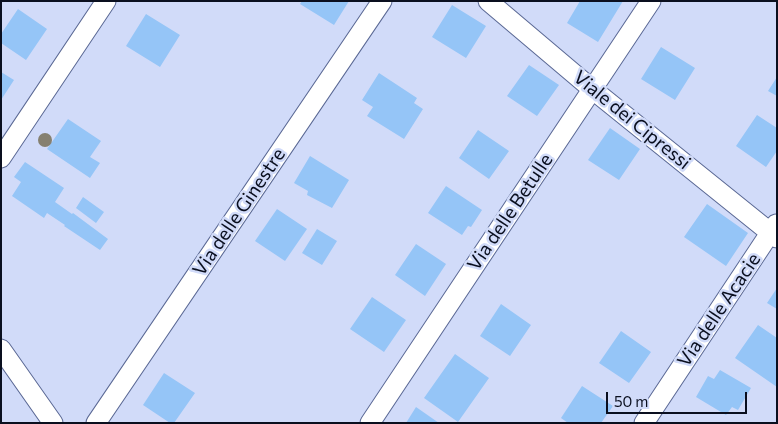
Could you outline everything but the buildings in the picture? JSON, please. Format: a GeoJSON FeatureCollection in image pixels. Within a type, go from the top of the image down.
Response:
{"type":"FeatureCollection","features":[{"type":"Feature","properties":{"kind":"street"},"geometry":{"type":"LineString","coordinates":[[1,158],[106,1]]}},
{"type":"Feature","properties":{"kind":"street","name":"Via delle Ginestre"},"geometry":{"type":"LineString","coordinates":[[96,423],[382,1]]}},
{"type":"Feature","properties":{"kind":"street","name":"Viale dei Cipressi"},"geometry":{"type":"LineString","coordinates":[[488,1],[592,89],[775,231]]}},
{"type":"Feature","properties":{"kind":"street","name":"Via delle Betulle"},"geometry":{"type":"LineString","coordinates":[[370,423],[651,1]]}},
{"type":"Feature","properties":{"kind":"street","name":"Via delle Acacie"},"geometry":{"type":"LineString","coordinates":[[644,423],[775,231]]}},
{"type":"Feature","properties":{"kind":"street"},"geometry":{"type":"LineString","coordinates":[[1,349],[53,423]]}}]}
